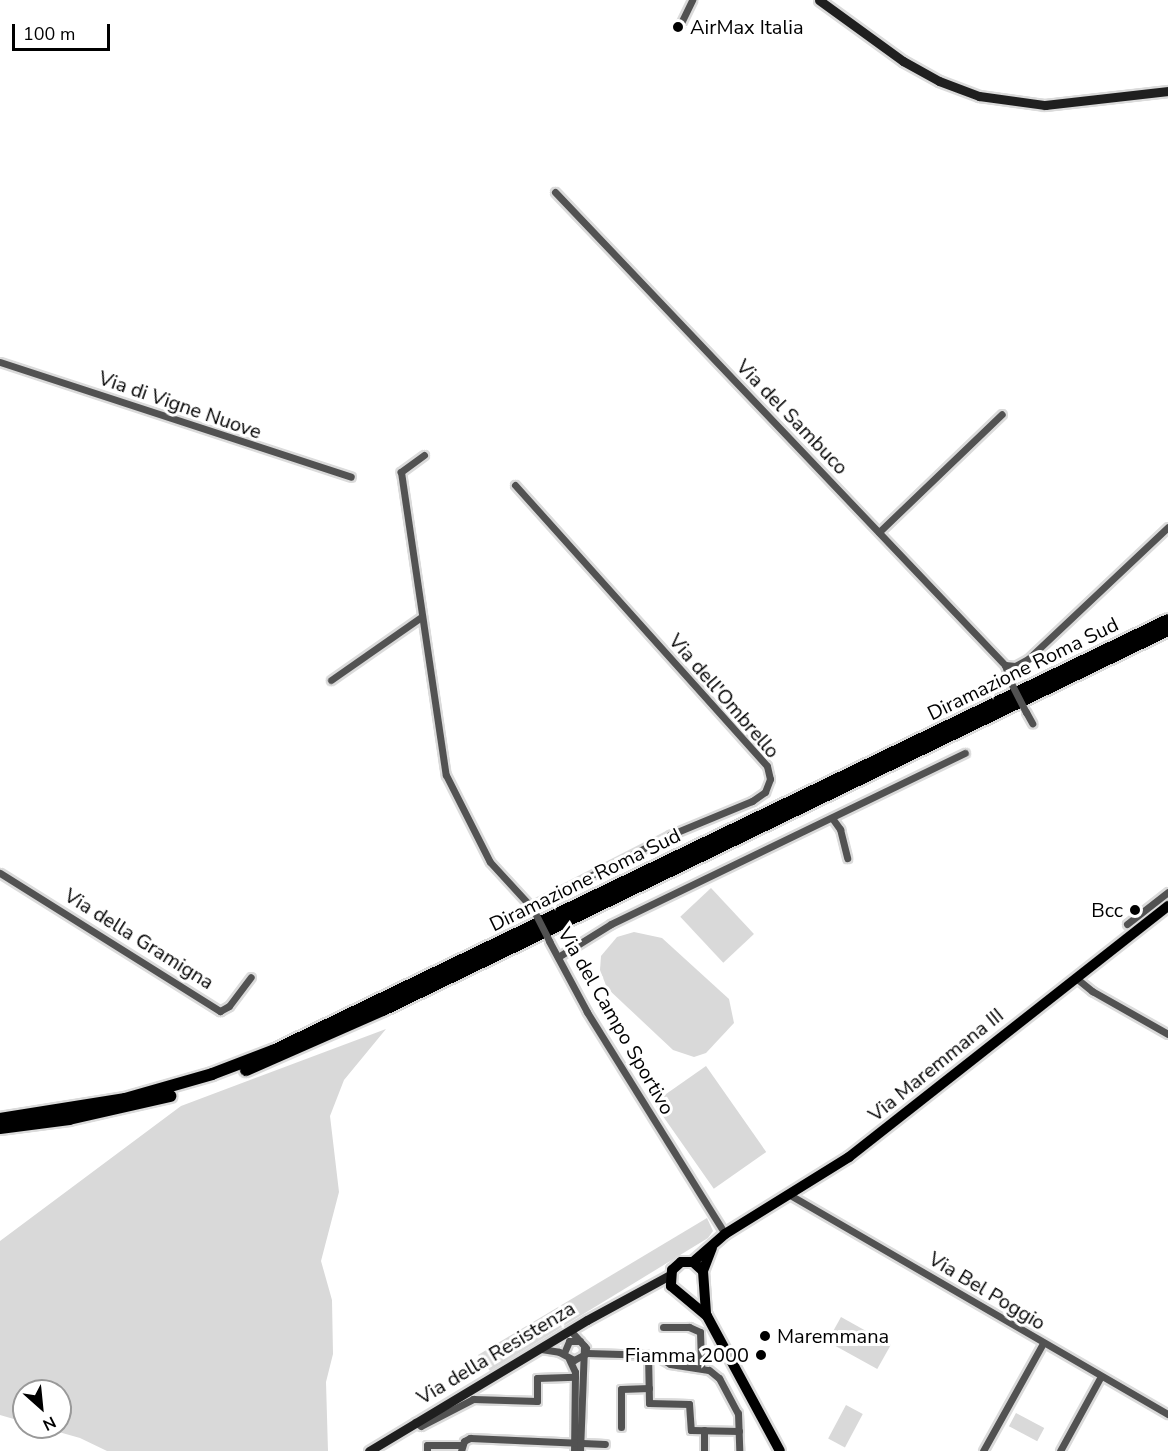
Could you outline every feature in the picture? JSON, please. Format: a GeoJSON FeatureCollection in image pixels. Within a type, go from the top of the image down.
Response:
{"type":"FeatureCollection","features":[{"type":"Feature","properties":{"kind":"highway","name":"Diramazione Roma Sud"},"geometry":{"type":"LineString","coordinates":[[0,1119],[125,1099],[212,1074],[275,1050],[1168,620]]}},
{"type":"Feature","properties":{"kind":"highway","name":"Diramazione Roma Sud"},"geometry":{"type":"LineString","coordinates":[[0,1128],[145,1102],[278,1058],[1168,630]]}},
{"type":"Feature","properties":{"kind":"main road","name":"Via Maremmana III"},"geometry":{"type":"LineString","coordinates":[[670,1275],[676,1265],[693,1262],[721,1237],[849,1157],[1168,906]]}},
{"type":"Feature","properties":{"kind":"main road"},"geometry":{"type":"LineString","coordinates":[[707,1316],[702,1288],[703,1271],[721,1237]]}},
{"type":"Feature","properties":{"kind":"main road"},"geometry":{"type":"LineString","coordinates":[[693,1262],[703,1271]]}},
{"type":"Feature","properties":{"kind":"main road"},"geometry":{"type":"LineString","coordinates":[[670,1275],[673,1289],[686,1296],[707,1316],[780,1451]]}},
{"type":"Feature","properties":{"kind":"main road"},"geometry":{"type":"LineString","coordinates":[[686,1296],[702,1288]]}},
{"type":"Feature","properties":{"kind":"street"},"geometry":{"type":"LineString","coordinates":[[680,25],[692,0]]}},
{"type":"Feature","properties":{"kind":"street"},"geometry":{"type":"LineString","coordinates":[[819,0],[903,61],[939,81],[979,96],[1045,105],[1168,91]]}},
{"type":"Feature","properties":{"kind":"street","name":"Via del Sambuco"},"geometry":{"type":"LineString","coordinates":[[555,192],[1005,665]]}},
{"type":"Feature","properties":{"kind":"street","name":"Via di Vigne Nuove"},"geometry":{"type":"LineString","coordinates":[[0,362],[351,477]]}},
{"type":"Feature","properties":{"kind":"street"},"geometry":{"type":"LineString","coordinates":[[879,532],[1002,414]]}},
{"type":"Feature","properties":{"kind":"street","name":"Via del Campo Sportivo"},"geometry":{"type":"LineString","coordinates":[[424,455],[401,472],[420,618],[450,784],[490,862],[532,908],[587,1012],[721,1237]]}},
{"type":"Feature","properties":{"kind":"street","name":"Via dell'Ombrello"},"geometry":{"type":"LineString","coordinates":[[515,485],[767,766],[771,779],[765,792],[752,801],[670,835],[532,908]]}},
{"type":"Feature","properties":{"kind":"street"},"geometry":{"type":"LineString","coordinates":[[1032,723],[1011,683],[1005,665],[1015,666],[1028,659],[1168,527]]}},
{"type":"Feature","properties":{"kind":"street"},"geometry":{"type":"LineString","coordinates":[[331,680],[420,618]]}},
{"type":"Feature","properties":{"kind":"street"},"geometry":{"type":"LineString","coordinates":[[558,957],[611,924],[964,753]]}},
{"type":"Feature","properties":{"kind":"street"},"geometry":{"type":"LineString","coordinates":[[832,818],[842,834],[847,858]]}},
{"type":"Feature","properties":{"kind":"street","name":"Via della Gramigna"},"geometry":{"type":"LineString","coordinates":[[0,873],[220,1011],[229,1006],[251,977]]}},
{"type":"Feature","properties":{"kind":"street"},"geometry":{"type":"LineString","coordinates":[[1127,924],[1168,892]]}},
{"type":"Feature","properties":{"kind":"street"},"geometry":{"type":"LineString","coordinates":[[1076,978],[1092,991],[1168,1034]]}},
{"type":"Feature","properties":{"kind":"street","name":"Via Bel Poggio"},"geometry":{"type":"LineString","coordinates":[[790,1195],[1168,1414]]}},
{"type":"Feature","properties":{"kind":"street","name":"Via della Resistenza"},"geometry":{"type":"LineString","coordinates":[[369,1451],[587,1320],[645,1291],[670,1275]]}},
{"type":"Feature","properties":{"kind":"street","name":"Via della Resistenza"},"geometry":{"type":"LineString","coordinates":[[645,1291],[673,1289]]}},
{"type":"Feature","properties":{"kind":"street"},"geometry":{"type":"LineString","coordinates":[[577,1447],[582,1343],[587,1320]]}},
{"type":"Feature","properties":{"kind":"street"},"geometry":{"type":"LineString","coordinates":[[663,1327],[689,1328],[699,1332],[701,1368]]}},
{"type":"Feature","properties":{"kind":"street"},"geometry":{"type":"LineString","coordinates":[[570,1330],[582,1343],[597,1353]]}},
{"type":"Feature","properties":{"kind":"street"},"geometry":{"type":"LineString","coordinates":[[560,1336],[575,1377],[577,1447]]}},
{"type":"Feature","properties":{"kind":"street"},"geometry":{"type":"LineString","coordinates":[[566,1356],[569,1341],[582,1343]]}},
{"type":"Feature","properties":{"kind":"street"},"geometry":{"type":"LineString","coordinates":[[983,1451],[1043,1343]]}},
{"type":"Feature","properties":{"kind":"street"},"geometry":{"type":"LineString","coordinates":[[538,1349],[566,1356],[597,1353],[648,1354],[670,1364],[701,1368],[721,1382],[738,1413],[739,1451]]}},
{"type":"Feature","properties":{"kind":"street"},"geometry":{"type":"LineString","coordinates":[[648,1354],[650,1403],[689,1404],[691,1430],[739,1431]]}},
{"type":"Feature","properties":{"kind":"street"},"geometry":{"type":"LineString","coordinates":[[1060,1451],[1101,1376]]}},
{"type":"Feature","properties":{"kind":"street"},"geometry":{"type":"LineString","coordinates":[[415,1422],[421,1426],[473,1399],[537,1401],[537,1378],[575,1377]]}},
{"type":"Feature","properties":{"kind":"street"},"geometry":{"type":"LineString","coordinates":[[621,1427],[621,1389],[649,1388]]}},
{"type":"Feature","properties":{"kind":"street"},"geometry":{"type":"LineString","coordinates":[[704,1430],[704,1451]]}},
{"type":"Feature","properties":{"kind":"street"},"geometry":{"type":"LineString","coordinates":[[426,1437],[427,1448],[461,1448],[470,1438],[577,1447],[605,1444]]}},
{"type":"Feature","properties":{"kind":"shaded area"},"geometry":{"type":"Polygon","coordinates":[[[711,888],[754,934],[723,963],[680,917],[711,888]]]}},
{"type":"Feature","properties":{"kind":"shaded area"},"geometry":{"type":"Polygon","coordinates":[[[634,932],[662,938],[729,999],[734,1023],[706,1053],[694,1057],[673,1050],[607,988],[600,970],[601,956],[617,937],[634,932]]]}},
{"type":"Feature","properties":{"kind":"shaded area"},"geometry":{"type":"Polygon","coordinates":[[[386,1029],[344,1080],[330,1116],[339,1192],[321,1261],[332,1300],[333,1354],[326,1382],[328,1451],[107,1451],[72,1436],[72,1379],[12,1379],[12,1418],[0,1415],[0,1241],[181,1106],[386,1029]]]}},
{"type":"Feature","properties":{"kind":"shaded area"},"geometry":{"type":"Polygon","coordinates":[[[706,1066],[766,1152],[714,1189],[654,1103],[706,1066]]]}},
{"type":"Feature","properties":{"kind":"shaded area"},"geometry":{"type":"Polygon","coordinates":[[[707,1218],[713,1231],[708,1238],[490,1371],[478,1355],[707,1218]]]}},
{"type":"Feature","properties":{"kind":"shaded area"},"geometry":{"type":"Polygon","coordinates":[[[841,1317],[891,1345],[877,1369],[827,1341],[841,1317]]]}},
{"type":"Feature","properties":{"kind":"shaded area"},"geometry":{"type":"Polygon","coordinates":[[[846,1405],[863,1414],[845,1447],[828,1439],[846,1405]]]}},
{"type":"Feature","properties":{"kind":"shaded area"},"geometry":{"type":"Polygon","coordinates":[[[1016,1413],[1044,1428],[1037,1441],[1009,1426],[1016,1413]]]}},
{"type":"Feature","properties":{"kind":"place","name":"AirMax Italia"},"geometry":{"type":"Point","coordinates":[678,27]}},
{"type":"Feature","properties":{"kind":"place","name":"Bcc"},"geometry":{"type":"Point","coordinates":[1135,910]}},
{"type":"Feature","properties":{"kind":"place","name":"Maremmana"},"geometry":{"type":"Point","coordinates":[765,1336]}},
{"type":"Feature","properties":{"kind":"place","name":"Fiamma 2000"},"geometry":{"type":"Point","coordinates":[761,1355]}}]}
